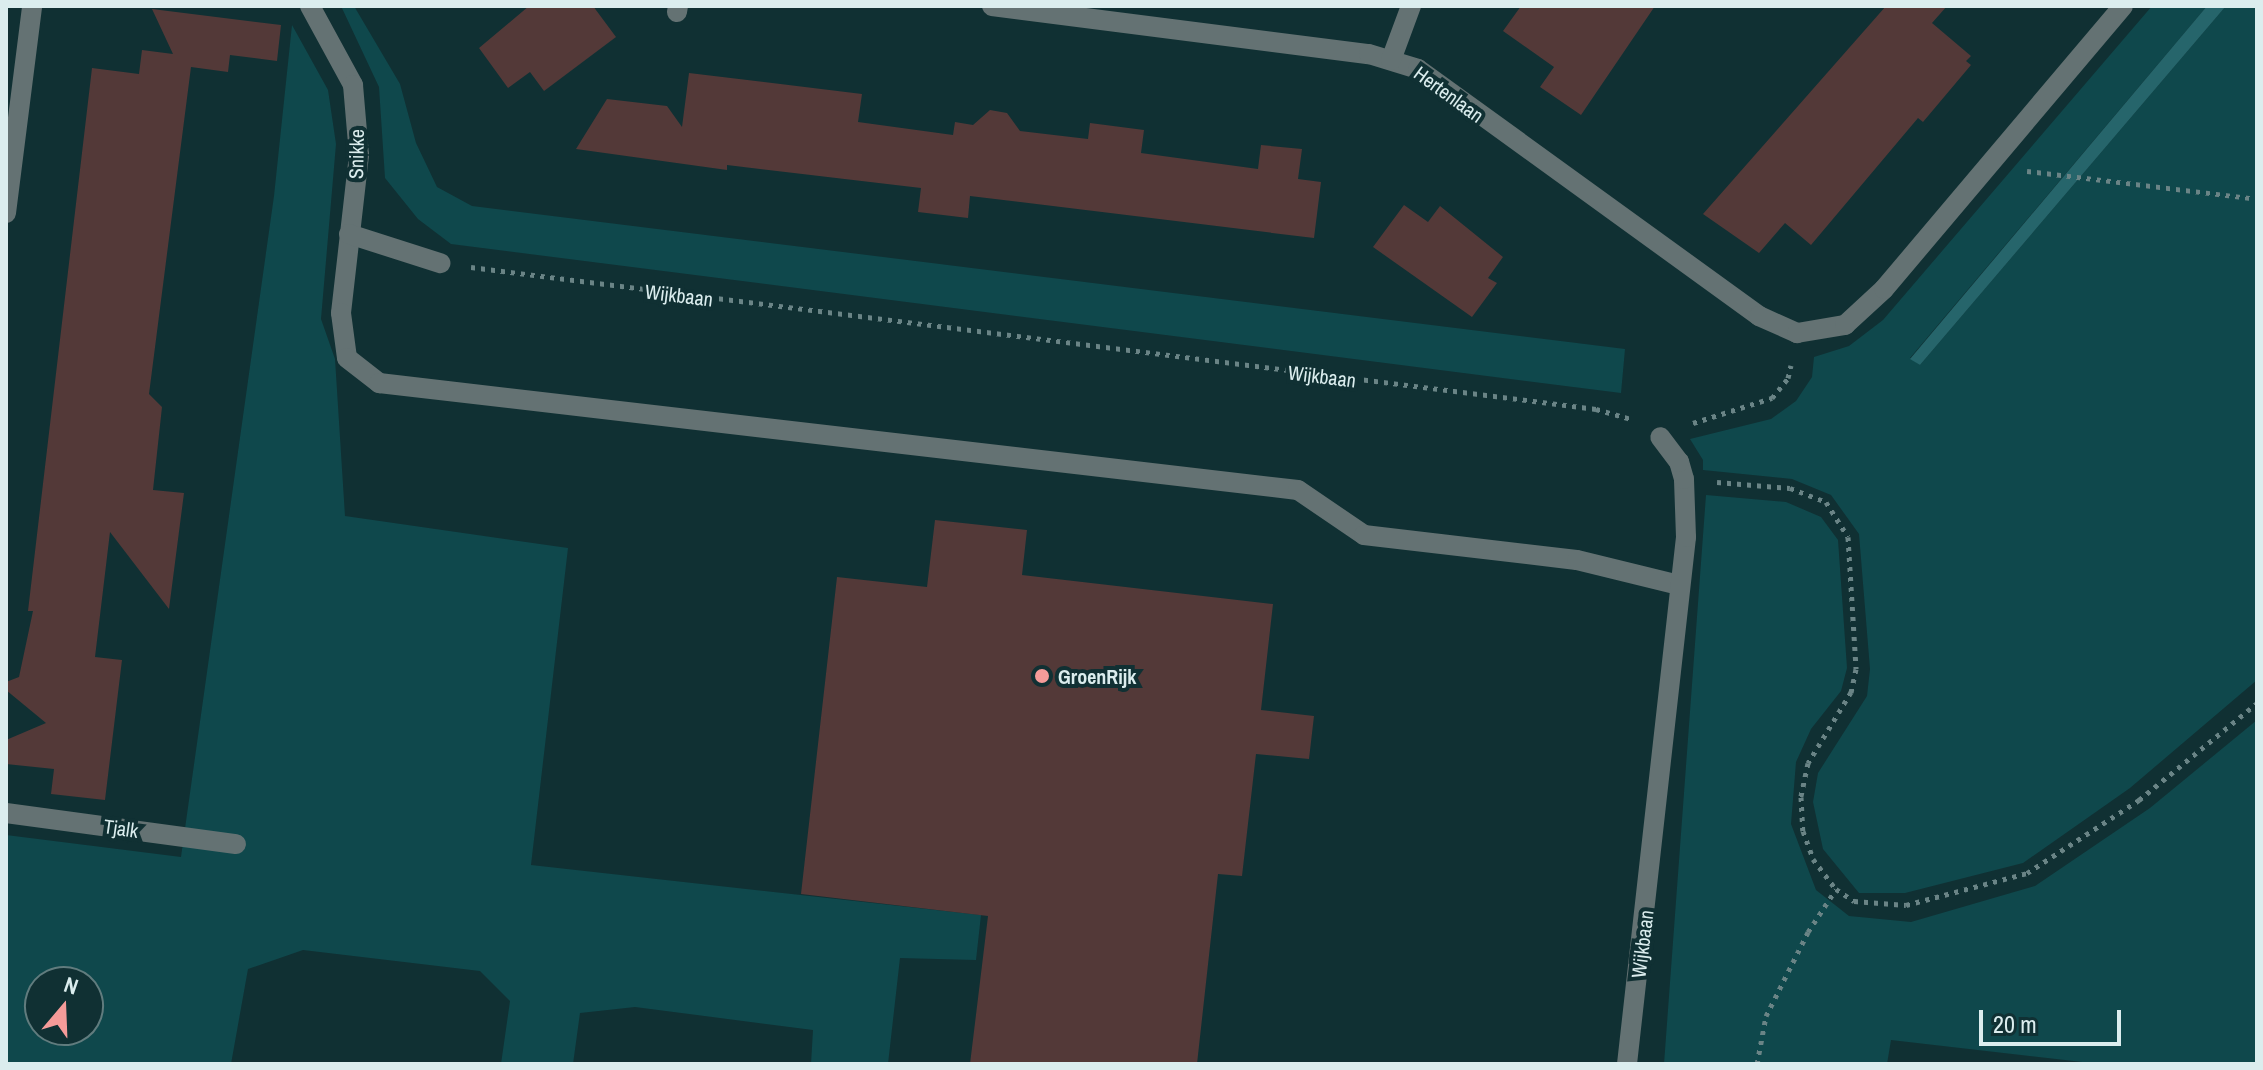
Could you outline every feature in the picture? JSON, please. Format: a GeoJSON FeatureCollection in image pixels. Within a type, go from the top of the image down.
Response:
{"type":"FeatureCollection","features":[{"type":"Feature","properties":{"kind":"street"},"geometry":{"type":"LineString","coordinates":[[6,213],[32,6]]}},
{"type":"Feature","properties":{"kind":"street","name":"Snikke"},"geometry":{"type":"LineString","coordinates":[[310,6],[353,85],[359,155],[341,313],[347,358],[379,383],[1298,490],[1364,535],[1577,560],[1679,585]]}},
{"type":"Feature","properties":{"kind":"street","name":"Hertenlaan"},"geometry":{"type":"LineString","coordinates":[[992,6],[1391,60],[1418,69],[1759,316],[1797,333]]}},
{"type":"Feature","properties":{"kind":"street"},"geometry":{"type":"LineString","coordinates":[[1391,60],[1411,6]]}},
{"type":"Feature","properties":{"kind":"street"},"geometry":{"type":"LineString","coordinates":[[1797,333],[1845,325],[1884,289],[2123,6]]}},
{"type":"Feature","properties":{"kind":"street"},"geometry":{"type":"LineString","coordinates":[[349,234],[440,263]]}},
{"type":"Feature","properties":{"kind":"street","name":"Wijkbaan"},"geometry":{"type":"LineString","coordinates":[[1627,1064],[1686,537],[1684,479],[1679,462],[1660,437]]}},
{"type":"Feature","properties":{"kind":"street","name":"Tjalk"},"geometry":{"type":"LineString","coordinates":[[6,813],[236,844]]}},
{"type":"Feature","properties":{"kind":"path"},"geometry":{"type":"LineString","coordinates":[[2039,175],[2257,199]]}},
{"type":"Feature","properties":{"kind":"path","name":"Wijkbaan"},"geometry":{"type":"LineString","coordinates":[[440,263],[1596,409],[1633,420],[1660,437]]}},
{"type":"Feature","properties":{"kind":"path"},"geometry":{"type":"LineString","coordinates":[[1660,437],[1772,398],[1788,378],[1797,333]]}},
{"type":"Feature","properties":{"kind":"path"},"geometry":{"type":"LineString","coordinates":[[1684,479],[1790,488],[1826,502],[1848,537],[1856,669],[1851,692],[1808,763],[1801,797],[1803,831],[1813,859],[1836,889],[1854,901],[1906,905],[2027,873],[2139,800],[2257,703]]}},
{"type":"Feature","properties":{"kind":"path"},"geometry":{"type":"LineString","coordinates":[[1757,1064],[1777,992],[1836,889]]}},
{"type":"Feature","properties":{"kind":"shaded area"},"geometry":{"type":"Polygon","coordinates":[[[341,6],[354,6],[400,84],[416,143],[437,187],[472,206],[1625,349],[1621,393],[451,244],[418,219],[385,178],[379,87],[341,6]]]}},
{"type":"Feature","properties":{"kind":"shaded area"},"geometry":{"type":"Polygon","coordinates":[[[2152,6],[2207,6],[1910,358],[1920,365],[2226,6],[2257,6],[2257,680],[2130,788],[2023,863],[1905,893],[1859,893],[1823,849],[1813,802],[1818,773],[1867,696],[1870,669],[1859,534],[1831,495],[1792,479],[1703,470],[1703,460],[1690,439],[1771,419],[1796,401],[1812,377],[1814,357],[1849,346],[1883,320],[2152,6]]]}},
{"type":"Feature","properties":{"kind":"shaded area"},"geometry":{"type":"Polygon","coordinates":[[[2207,6],[2226,6],[1920,365],[1910,359],[2207,6]]]}},
{"type":"Feature","properties":{"kind":"shaded area"},"geometry":{"type":"Polygon","coordinates":[[[292,25],[328,90],[336,144],[321,319],[335,359],[345,516],[568,548],[531,865],[981,915],[976,960],[900,958],[888,1064],[811,1064],[813,1030],[635,1007],[580,1013],[573,1064],[501,1064],[510,1001],[480,971],[303,950],[248,969],[231,1064],[6,1064],[6,835],[181,857],[274,196],[292,25]]]}},
{"type":"Feature","properties":{"kind":"shaded area"},"geometry":{"type":"Polygon","coordinates":[[[1706,495],[1786,502],[1821,517],[1838,540],[1847,668],[1841,691],[1811,729],[1796,762],[1791,824],[1816,890],[1849,916],[1911,922],[2035,886],[2150,808],[2257,720],[2257,1064],[2100,1064],[1891,1040],[1887,1064],[1664,1064],[1706,495]]]}},
{"type":"Feature","properties":{"kind":"building"},"geometry":{"type":"Polygon","coordinates":[[[529,6],[593,6],[616,37],[544,91],[530,72],[508,88],[479,48],[529,6]]]}},
{"type":"Feature","properties":{"kind":"building"},"geometry":{"type":"Polygon","coordinates":[[[1521,6],[1655,6],[1581,115],[1540,87],[1554,67],[1503,31],[1521,6]]]}},
{"type":"Feature","properties":{"kind":"building"},"geometry":{"type":"Polygon","coordinates":[[[1886,6],[1947,6],[1932,23],[1971,56],[1966,61],[1971,65],[1923,122],[1918,118],[1811,245],[1785,223],[1759,253],[1703,214],[1886,6]]]}},
{"type":"Feature","properties":{"kind":"building"},"geometry":{"type":"Polygon","coordinates":[[[152,9],[281,25],[277,61],[230,55],[228,72],[191,67],[149,394],[162,407],[153,490],[184,493],[169,609],[110,532],[95,657],[122,660],[105,800],[51,794],[54,769],[6,764],[6,740],[46,723],[6,690],[6,682],[19,677],[33,611],[28,611],[92,68],[139,74],[142,50],[173,54],[152,9]]]}},
{"type":"Feature","properties":{"kind":"building"},"geometry":{"type":"Polygon","coordinates":[[[689,73],[862,94],[858,122],[953,135],[955,122],[973,125],[990,110],[1007,113],[1020,131],[1088,139],[1090,123],[1144,130],[1141,153],[1258,169],[1261,145],[1302,149],[1298,179],[1321,182],[1314,238],[970,196],[968,218],[918,212],[921,188],[727,165],[727,170],[576,149],[607,99],[667,106],[682,127],[689,73]]]}},
{"type":"Feature","properties":{"kind":"building"},"geometry":{"type":"Polygon","coordinates":[[[1404,205],[1428,222],[1440,206],[1503,257],[1488,278],[1497,283],[1472,317],[1373,247],[1404,205]]]}},
{"type":"Feature","properties":{"kind":"building"},"geometry":{"type":"Polygon","coordinates":[[[935,520],[1027,530],[1022,575],[1273,604],[1261,710],[1314,716],[1309,759],[1256,754],[1242,876],[1218,874],[1197,1064],[970,1064],[988,916],[801,894],[837,577],[927,587],[935,520]]]}},
{"type":"Feature","properties":{"kind":"place","name":"GroenRijk"},"geometry":{"type":"Point","coordinates":[1042,676]}}]}
